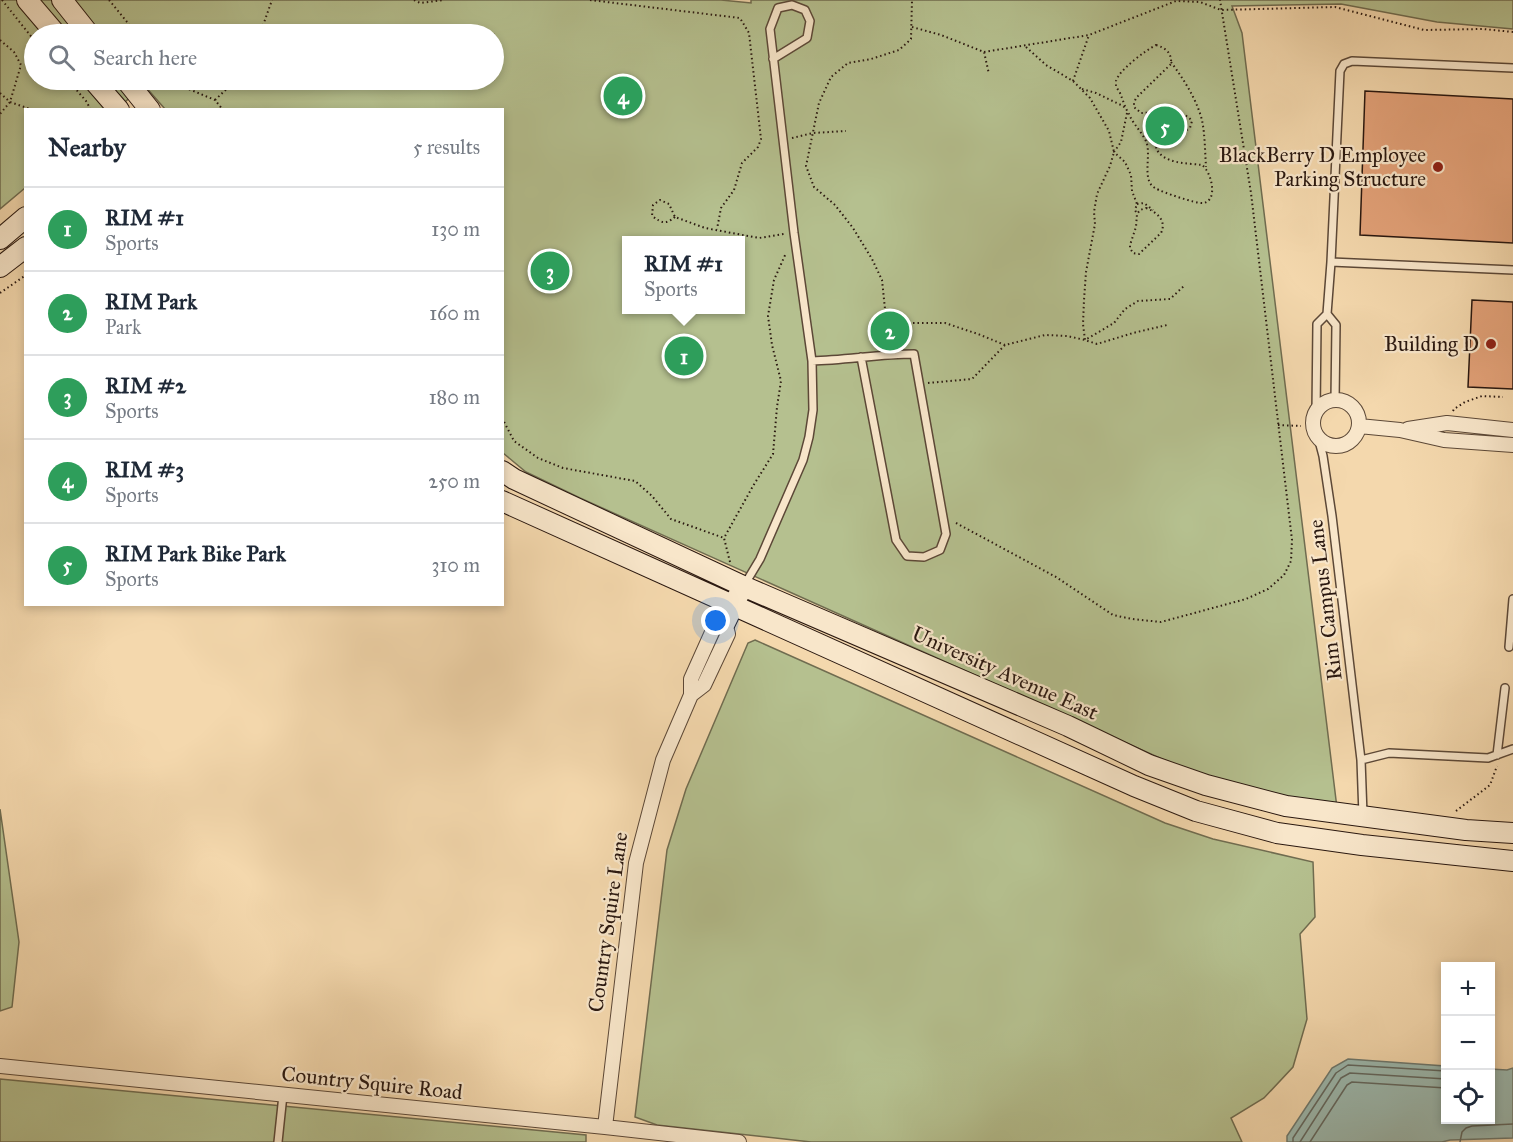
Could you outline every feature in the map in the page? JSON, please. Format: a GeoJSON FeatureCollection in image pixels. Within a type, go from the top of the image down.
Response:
{"type":"FeatureCollection","features":[{"type":"Feature","properties":{"kind":"main road"},"geometry":{"type":"LineString","coordinates":[[27,0],[47,24]]}},
{"type":"Feature","properties":{"kind":"main road"},"geometry":{"type":"LineString","coordinates":[[62,0],[81,24]]}},
{"type":"Feature","properties":{"kind":"main road"},"geometry":{"type":"LineString","coordinates":[[102,90],[117,108]]}},
{"type":"Feature","properties":{"kind":"main road"},"geometry":{"type":"LineString","coordinates":[[134,90],[148,108]]}},
{"type":"Feature","properties":{"kind":"main road"},"geometry":{"type":"LineString","coordinates":[[0,239],[24,219]]}},
{"type":"Feature","properties":{"kind":"main road"},"geometry":{"type":"LineString","coordinates":[[0,267],[24,249]]}},
{"type":"Feature","properties":{"kind":"main road","name":"University Avenue East"},"geometry":{"type":"LineString","coordinates":[[504,472],[743,586],[1068,726],[1149,765],[1206,785],[1286,806],[1466,830],[1513,833]]}},
{"type":"Feature","properties":{"kind":"main road"},"geometry":{"type":"LineString","coordinates":[[504,502],[729,615],[1196,811],[1277,833],[1362,845],[1513,861]]}},
{"type":"Feature","properties":{"kind":"main road","name":"Country Squire Lane"},"geometry":{"type":"LineString","coordinates":[[729,615],[743,586]]}},
{"type":"Feature","properties":{"kind":"street"},"geometry":{"type":"LineString","coordinates":[[1335,400],[1350,405],[1359,418],[1356,436],[1342,446],[1326,444],[1318,437],[1313,425],[1316,412],[1321,406],[1335,400]]}},
{"type":"Feature","properties":{"kind":"street"},"geometry":{"type":"LineString","coordinates":[[1400,430],[1447,423],[1513,430]]}},
{"type":"Feature","properties":{"kind":"street"},"geometry":{"type":"LineString","coordinates":[[1359,426],[1400,430],[1444,440],[1513,445]]}},
{"type":"Feature","properties":{"kind":"street","name":"Country Squire Lane"},"geometry":{"type":"LineString","coordinates":[[605,1127],[636,863],[663,760],[691,695],[704,685],[728,634],[729,615]]}},
{"type":"Feature","properties":{"kind":"street","name":"Country Squire Road"},"geometry":{"type":"LineString","coordinates":[[0,1066],[739,1142]]}},
{"type":"Feature","properties":{"kind":"lane"},"geometry":{"type":"LineString","coordinates":[[743,586],[760,560],[803,460],[813,411],[812,361],[795,233],[773,58],[770,29],[777,9],[792,5],[806,9],[810,21],[807,38],[773,58]]}},
{"type":"Feature","properties":{"kind":"lane"},"geometry":{"type":"LineString","coordinates":[[1316,412],[1317,324],[1327,314],[1340,71],[1344,64],[1352,60],[1513,68]]}},
{"type":"Feature","properties":{"kind":"lane"},"geometry":{"type":"LineString","coordinates":[[1331,262],[1513,270]]}},
{"type":"Feature","properties":{"kind":"lane"},"geometry":{"type":"LineString","coordinates":[[1327,314],[1336,325],[1335,400]]}},
{"type":"Feature","properties":{"kind":"lane"},"geometry":{"type":"LineString","coordinates":[[812,361],[887,354],[914,354],[946,534],[940,550],[924,557],[907,556],[896,540],[861,357]]}},
{"type":"Feature","properties":{"kind":"lane","name":"Rim Campus Lane"},"geometry":{"type":"LineString","coordinates":[[1318,437],[1332,516],[1361,760],[1363,817]]}},
{"type":"Feature","properties":{"kind":"lane"},"geometry":{"type":"LineString","coordinates":[[1509,647],[1513,599]]}},
{"type":"Feature","properties":{"kind":"lane"},"geometry":{"type":"LineString","coordinates":[[1498,758],[1505,688]]}},
{"type":"Feature","properties":{"kind":"lane"},"geometry":{"type":"LineString","coordinates":[[1361,760],[1389,753],[1498,758],[1513,749]]}},
{"type":"Feature","properties":{"kind":"lane"},"geometry":{"type":"LineString","coordinates":[[278,1142],[283,1095]]}},
{"type":"Feature","properties":{"kind":"path"},"geometry":{"type":"LineString","coordinates":[[2,0],[24,28]]}},
{"type":"Feature","properties":{"kind":"path"},"geometry":{"type":"LineString","coordinates":[[109,0],[129,24]]}},
{"type":"Feature","properties":{"kind":"path"},"geometry":{"type":"LineString","coordinates":[[264,24],[272,0]]}},
{"type":"Feature","properties":{"kind":"path"},"geometry":{"type":"LineString","coordinates":[[414,0],[420,3],[444,0]]}},
{"type":"Feature","properties":{"kind":"path"},"geometry":{"type":"LineString","coordinates":[[590,0],[740,18],[749,33],[761,139],[758,147],[742,163],[734,190],[722,208],[716,230]]}},
{"type":"Feature","properties":{"kind":"path"},"geometry":{"type":"LineString","coordinates":[[887,354],[882,280],[853,228],[835,205],[814,186],[806,166],[819,103],[831,77],[848,63],[871,59],[899,50],[911,39],[912,0]]}},
{"type":"Feature","properties":{"kind":"path"},"geometry":{"type":"LineString","coordinates":[[943,516],[1056,577],[1113,615],[1132,620],[1161,622],[1246,599],[1269,589],[1284,575],[1291,561],[1292,540],[1251,193],[1220,0]]}},
{"type":"Feature","properties":{"kind":"path"},"geometry":{"type":"LineString","coordinates":[[912,27],[941,35],[984,52],[1089,35],[1176,1],[1200,2],[1221,10],[1335,7],[1424,30],[1483,29],[1513,32]]}},
{"type":"Feature","properties":{"kind":"path"},"geometry":{"type":"LineString","coordinates":[[1073,81],[1089,35]]}},
{"type":"Feature","properties":{"kind":"path"},"geometry":{"type":"LineString","coordinates":[[0,40],[14,52],[21,65],[10,102],[0,114]]}},
{"type":"Feature","properties":{"kind":"path"},"geometry":{"type":"LineString","coordinates":[[1082,89],[1123,106],[1127,111],[1148,146],[1147,172],[1149,182],[1154,188],[1202,203],[1211,198],[1212,184],[1206,167],[1201,118],[1187,85],[1171,62],[1168,51],[1156,45],[1139,55],[1117,78],[1116,84],[1127,111],[1128,117],[1121,142],[1114,152],[1096,195],[1095,224],[1086,272],[1084,300],[1083,324],[1086,340]]}},
{"type":"Feature","properties":{"kind":"path"},"geometry":{"type":"LineString","coordinates":[[1025,46],[1046,65],[1082,89],[1109,130],[1114,152],[1125,162],[1131,175],[1137,214],[1130,248],[1132,253],[1139,254],[1161,233],[1163,224],[1155,211],[1143,203],[1137,204]]}},
{"type":"Feature","properties":{"kind":"path"},"geometry":{"type":"LineString","coordinates":[[984,52],[989,74]]}},
{"type":"Feature","properties":{"kind":"path"},"geometry":{"type":"LineString","coordinates":[[1134,107],[1136,98],[1168,68],[1171,62]]}},
{"type":"Feature","properties":{"kind":"path"},"geometry":{"type":"LineString","coordinates":[[77,90],[91,108]]}},
{"type":"Feature","properties":{"kind":"path"},"geometry":{"type":"LineString","coordinates":[[191,90],[215,100],[221,108]]}},
{"type":"Feature","properties":{"kind":"path"},"geometry":{"type":"LineString","coordinates":[[215,100],[226,90]]}},
{"type":"Feature","properties":{"kind":"path"},"geometry":{"type":"LineString","coordinates":[[0,93],[10,102],[27,108]]}},
{"type":"Feature","properties":{"kind":"path"},"geometry":{"type":"LineString","coordinates":[[1127,111],[1134,107]]}},
{"type":"Feature","properties":{"kind":"path"},"geometry":{"type":"LineString","coordinates":[[1134,107],[1141,112],[1169,111],[1189,117],[1192,121],[1190,128],[1165,140],[1156,148],[1165,159],[1206,167]]}},
{"type":"Feature","properties":{"kind":"path"},"geometry":{"type":"LineString","coordinates":[[784,140],[813,133],[846,131]]}},
{"type":"Feature","properties":{"kind":"path"},"geometry":{"type":"LineString","coordinates":[[675,218],[669,222],[660,222],[652,216],[653,205],[660,200],[669,204],[675,218],[705,228],[759,238],[795,233]]}},
{"type":"Feature","properties":{"kind":"path"},"geometry":{"type":"LineString","coordinates":[[1137,214],[1146,208],[1155,211]]}},
{"type":"Feature","properties":{"kind":"path"},"geometry":{"type":"LineString","coordinates":[[504,422],[514,441],[538,458],[563,468],[635,481],[652,496],[671,519],[724,538],[773,454],[781,381],[768,316],[774,280],[795,233]]}},
{"type":"Feature","properties":{"kind":"path"},"geometry":{"type":"LineString","coordinates":[[0,293],[24,276]]}},
{"type":"Feature","properties":{"kind":"path"},"geometry":{"type":"LineString","coordinates":[[1086,340],[1114,323],[1125,309],[1138,301],[1170,299],[1184,286]]}},
{"type":"Feature","properties":{"kind":"path"},"geometry":{"type":"LineString","coordinates":[[886,323],[945,323],[1005,345]]}},
{"type":"Feature","properties":{"kind":"path"},"geometry":{"type":"LineString","coordinates":[[920,384],[972,379],[1005,345],[1045,335],[1067,336],[1097,344],[1167,325]]}},
{"type":"Feature","properties":{"kind":"path"},"geometry":{"type":"LineString","coordinates":[[1452,414],[1454,409],[1465,402],[1482,396],[1503,397]]}},
{"type":"Feature","properties":{"kind":"path"},"geometry":{"type":"LineString","coordinates":[[1278,424],[1301,426]]}},
{"type":"Feature","properties":{"kind":"path"},"geometry":{"type":"LineString","coordinates":[[1456,811],[1490,785],[1498,758]]}},
{"type":"Feature","properties":{"kind":"green space"},"geometry":{"type":"Polygon","coordinates":[[[0,0],[721,0],[751,3],[751,0],[1513,0],[1513,29],[1437,22],[1341,4],[1232,6],[1242,33],[1337,808],[1308,803],[1201,775],[1162,759],[580,498],[526,472],[504,454],[504,108],[164,108],[148,90],[504,90],[504,24],[24,24],[24,90],[138,90],[118,108],[24,108],[24,189],[0,209],[0,0]]]}},
{"type":"Feature","properties":{"kind":"green space"},"geometry":{"type":"Polygon","coordinates":[[[755,640],[1165,823],[1213,839],[1313,862],[1315,917],[1300,934],[1307,1019],[1293,1067],[1264,1098],[1231,1118],[1242,1142],[811,1142],[657,1125],[635,1117],[667,850],[686,789],[748,643],[755,640]]]}},
{"type":"Feature","properties":{"kind":"green space"},"geometry":{"type":"Polygon","coordinates":[[[0,809],[19,942],[12,1007],[0,1011],[0,809]]]}},
{"type":"Feature","properties":{"kind":"green space"},"geometry":{"type":"Polygon","coordinates":[[[0,1079],[586,1135],[586,1142],[0,1142],[0,1079]]]}},
{"type":"Feature","properties":{"kind":"water"},"geometry":{"type":"Polygon","coordinates":[[[1348,1059],[1441,1066],[1441,1124],[1495,1124],[1495,1069],[1513,1068],[1513,1138],[1442,1142],[1287,1142],[1287,1136],[1332,1068],[1348,1059]]]}},
{"type":"Feature","properties":{"kind":"building","name":"BlackBerry D Employee Parking Structure"},"geometry":{"type":"Polygon","coordinates":[[[1365,91],[1513,99],[1513,243],[1360,235],[1365,91]]]}},
{"type":"Feature","properties":{"kind":"building","name":"Building D"},"geometry":{"type":"Polygon","coordinates":[[[1472,300],[1513,302],[1513,389],[1468,387],[1472,300]]]}},
{"type":"Feature","properties":{"kind":"place","name":"RIM #3"},"geometry":{"type":"Point","coordinates":[623,96]}},
{"type":"Feature","properties":{"kind":"place","name":"RIM Park Bike Park"},"geometry":{"type":"Point","coordinates":[1165,126]}},
{"type":"Feature","properties":{"kind":"place","name":"BlackBerry D Employee Parking Structure"},"geometry":{"type":"Point","coordinates":[1438,167]}},
{"type":"Feature","properties":{"kind":"place","name":"RIM #2"},"geometry":{"type":"Point","coordinates":[550,271]}},
{"type":"Feature","properties":{"kind":"place","name":"RIM Park"},"geometry":{"type":"Point","coordinates":[890,331]}},
{"type":"Feature","properties":{"kind":"place","name":"Building D"},"geometry":{"type":"Point","coordinates":[1491,344]}},
{"type":"Feature","properties":{"kind":"place","name":"RIM #1"},"geometry":{"type":"Point","coordinates":[684,356]}}]}
